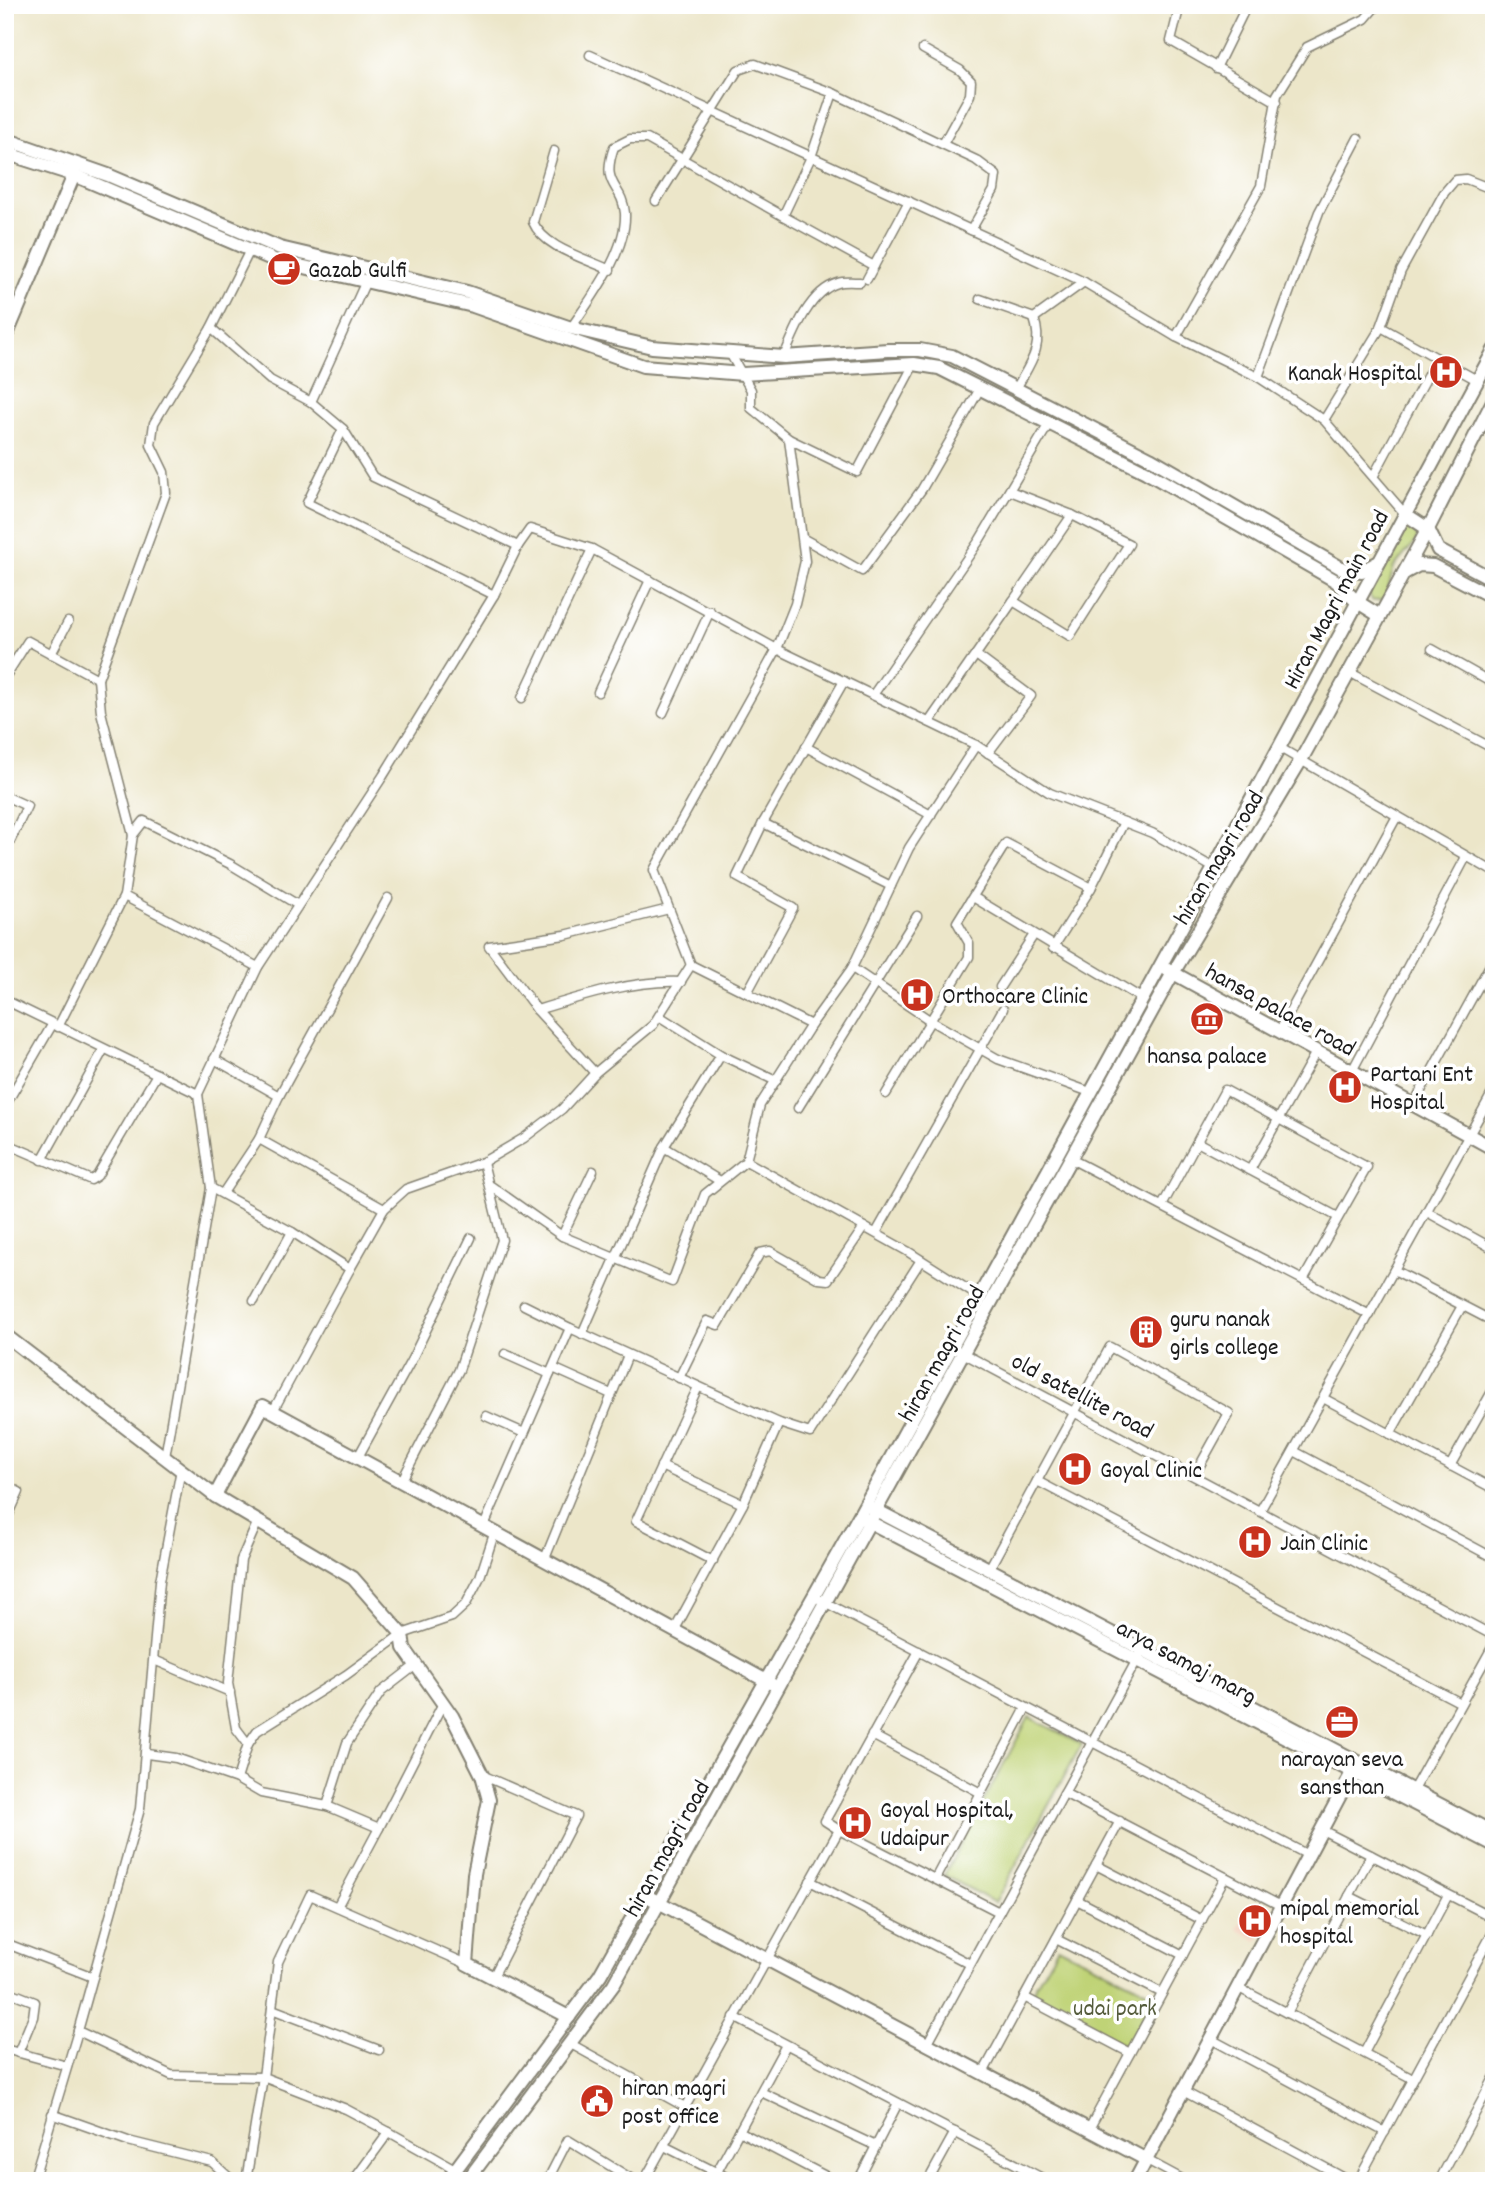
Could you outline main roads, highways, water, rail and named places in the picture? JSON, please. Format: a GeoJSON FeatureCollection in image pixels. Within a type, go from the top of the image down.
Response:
{"type":"FeatureCollection","features":[{"type":"Feature","properties":{"kind":"place","name":"Gazab Gulfi"},"geometry":{"type":"Point","coordinates":[284,269]}},
{"type":"Feature","properties":{"kind":"place","name":"Kanak Hospital"},"geometry":{"type":"Point","coordinates":[1446,372]}},
{"type":"Feature","properties":{"kind":"place","name":"Orthocare Clinic"},"geometry":{"type":"Point","coordinates":[917,995]}},
{"type":"Feature","properties":{"kind":"place","name":"hansa palace"},"geometry":{"type":"Point","coordinates":[1207,1019]}},
{"type":"Feature","properties":{"kind":"place","name":"Partani Ent Hospital"},"geometry":{"type":"Point","coordinates":[1345,1087]}},
{"type":"Feature","properties":{"kind":"place","name":"guru nanak girls college"},"geometry":{"type":"Point","coordinates":[1146,1332]}},
{"type":"Feature","properties":{"kind":"place","name":"Goyal Clinic"},"geometry":{"type":"Point","coordinates":[1075,1469]}},
{"type":"Feature","properties":{"kind":"place","name":"Jain Clinic"},"geometry":{"type":"Point","coordinates":[1255,1542]}},
{"type":"Feature","properties":{"kind":"place","name":"narayan seva sansthan"},"geometry":{"type":"Point","coordinates":[1342,1722]}},
{"type":"Feature","properties":{"kind":"place","name":"Goyal Hospital, Udaipur"},"geometry":{"type":"Point","coordinates":[855,1823]}},
{"type":"Feature","properties":{"kind":"place","name":"mipal memorial hospital"},"geometry":{"type":"Point","coordinates":[1255,1921]}},
{"type":"Feature","properties":{"kind":"place","name":"hiran magri post office"},"geometry":{"type":"Point","coordinates":[597,2101]}},
{"type":"Feature","properties":{"kind":"park label","name":"udai park"},"geometry":{"type":"Point","coordinates":[1115,2007]}}]}
